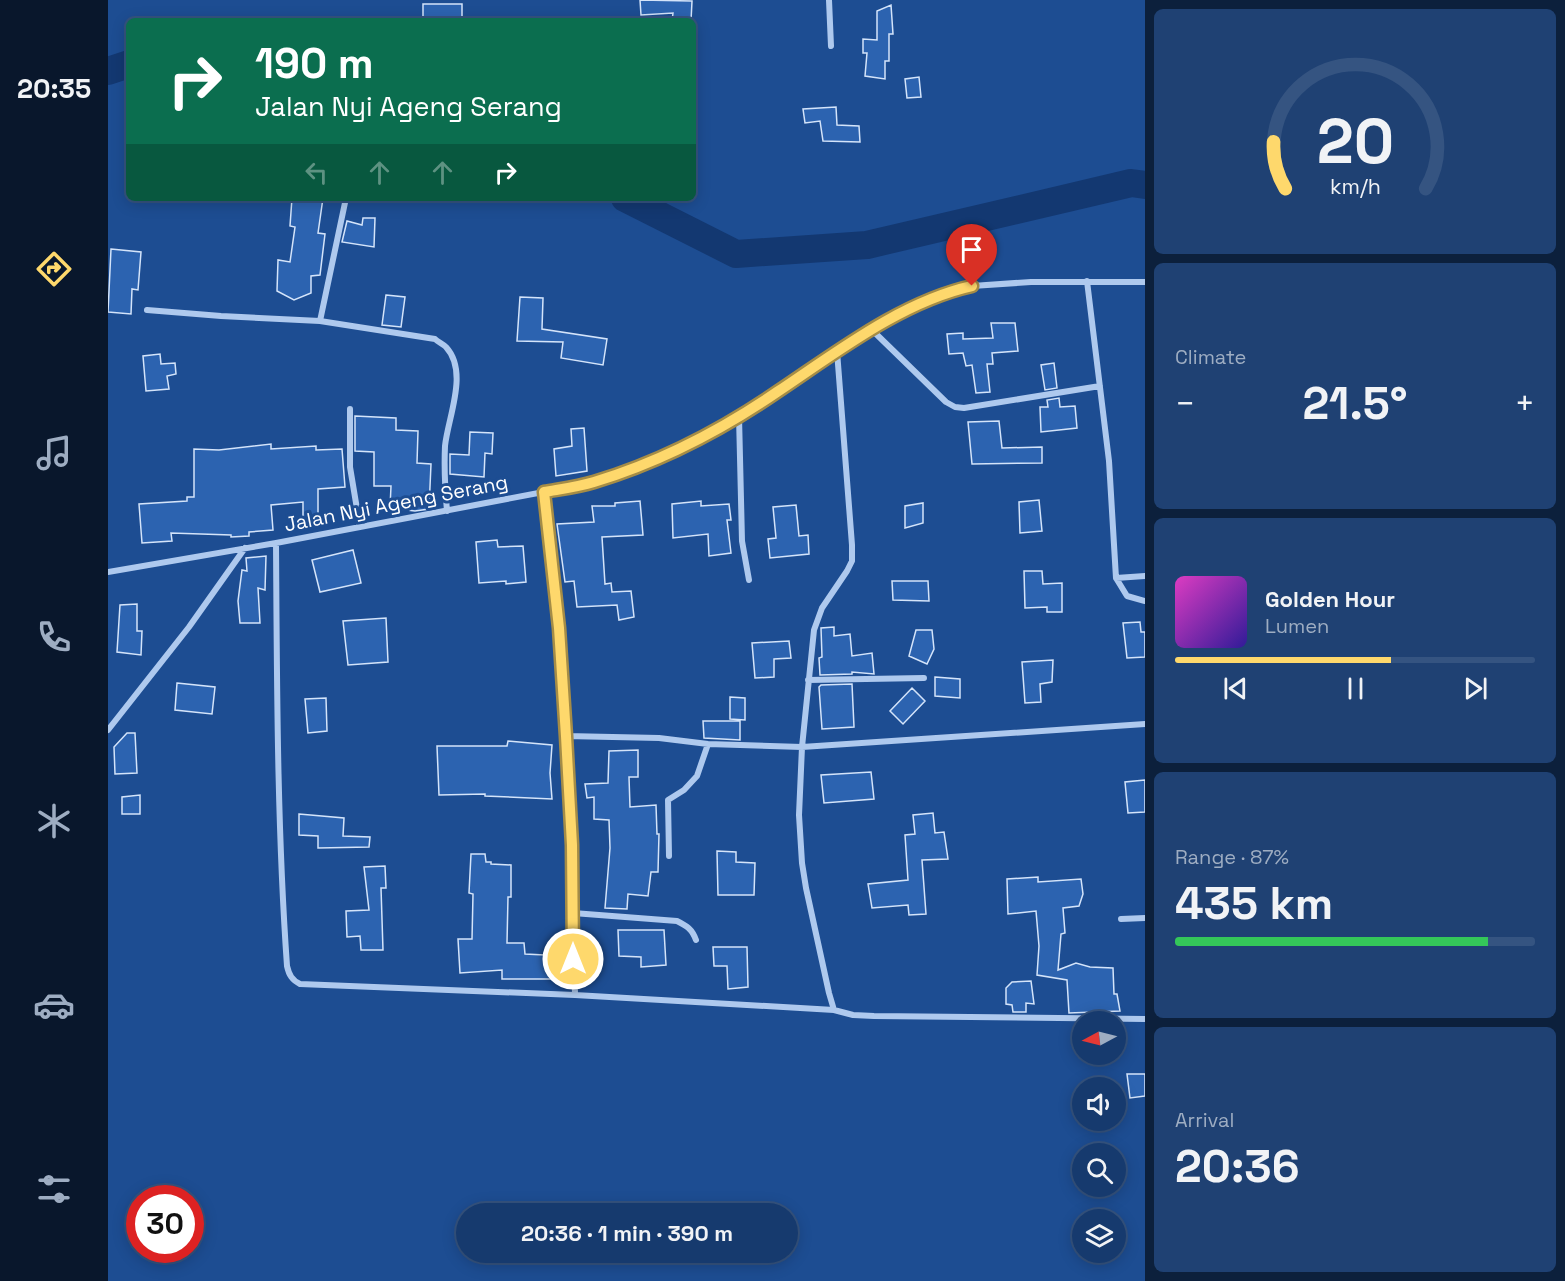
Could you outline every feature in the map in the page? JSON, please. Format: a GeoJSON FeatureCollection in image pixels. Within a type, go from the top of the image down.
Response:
{"type":"FeatureCollection","features":[{"type":"Feature","properties":{"kind":"street"},"geometry":{"type":"LineString","coordinates":[[829,0],[831,46]]}},
{"type":"Feature","properties":{"kind":"street"},"geometry":{"type":"LineString","coordinates":[[320,321],[345,201]]}},
{"type":"Feature","properties":{"kind":"street"},"geometry":{"type":"LineString","coordinates":[[1087,281],[1109,461],[1116,578],[1127,596],[1145,601]]}},
{"type":"Feature","properties":{"kind":"street","name":"Jalan Nyi Ageng Serang"},"geometry":{"type":"LineString","coordinates":[[108,572],[276,543],[591,483],[678,451],[739,416],[872,330],[924,301],[946,292],[972,286],[1007,284],[1087,281],[1145,282]]}},
{"type":"Feature","properties":{"kind":"street"},"geometry":{"type":"LineString","coordinates":[[147,310],[320,321],[435,339],[446,347],[454,360],[457,378],[446,444],[447,511]]}},
{"type":"Feature","properties":{"kind":"street"},"geometry":{"type":"LineString","coordinates":[[872,330],[946,402],[955,407],[964,408],[1100,386]]}},
{"type":"Feature","properties":{"kind":"street"},"geometry":{"type":"LineString","coordinates":[[834,1010],[802,862],[799,815],[802,747],[814,630],[818,618],[852,561],[837,351]]}},
{"type":"Feature","properties":{"kind":"street"},"geometry":{"type":"LineString","coordinates":[[350,409],[350,467],[360,527]]}},
{"type":"Feature","properties":{"kind":"street"},"geometry":{"type":"LineString","coordinates":[[739,416],[742,542],[749,580]]}},
{"type":"Feature","properties":{"kind":"street"},"geometry":{"type":"LineString","coordinates":[[544,492],[559,628],[566,736],[572,845],[574,995]]}},
{"type":"Feature","properties":{"kind":"street"},"geometry":{"type":"LineString","coordinates":[[276,543],[282,884],[286,966],[294,982],[834,1010],[853,1015],[874,1016],[1145,1019]]}},
{"type":"Feature","properties":{"kind":"street"},"geometry":{"type":"LineString","coordinates":[[108,730],[189,627],[245,548]]}},
{"type":"Feature","properties":{"kind":"street"},"geometry":{"type":"LineString","coordinates":[[1116,578],[1145,576]]}},
{"type":"Feature","properties":{"kind":"street"},"geometry":{"type":"LineString","coordinates":[[808,680],[924,678]]}},
{"type":"Feature","properties":{"kind":"street"},"geometry":{"type":"LineString","coordinates":[[566,736],[659,738],[708,744],[802,747],[1145,724]]}},
{"type":"Feature","properties":{"kind":"street"},"geometry":{"type":"LineString","coordinates":[[669,855],[668,800],[684,790],[697,776],[708,744]]}},
{"type":"Feature","properties":{"kind":"street"},"geometry":{"type":"LineString","coordinates":[[573,913],[677,921],[693,931],[696,940]]}},
{"type":"Feature","properties":{"kind":"street"},"geometry":{"type":"LineString","coordinates":[[1121,919],[1145,918]]}},
{"type":"Feature","properties":{"kind":"building"},"geometry":{"type":"Polygon","coordinates":[[[640,0],[692,1],[691,18],[672,18],[673,13],[641,15],[640,0]]]}},
{"type":"Feature","properties":{"kind":"building"},"geometry":{"type":"Polygon","coordinates":[[[423,4],[462,4],[462,18],[423,18],[423,4]]]}},
{"type":"Feature","properties":{"kind":"building"},"geometry":{"type":"Polygon","coordinates":[[[891,5],[893,34],[889,34],[889,61],[885,61],[885,79],[865,76],[867,53],[863,53],[863,39],[877,40],[877,11],[891,5]]]}},
{"type":"Feature","properties":{"kind":"building"},"geometry":{"type":"Polygon","coordinates":[[[919,77],[921,97],[907,98],[905,79],[919,77]]]}},
{"type":"Feature","properties":{"kind":"building"},"geometry":{"type":"Polygon","coordinates":[[[836,107],[837,125],[859,126],[860,142],[823,141],[820,121],[805,123],[803,109],[836,107]]]}},
{"type":"Feature","properties":{"kind":"building"},"geometry":{"type":"Polygon","coordinates":[[[292,201],[323,201],[318,233],[325,234],[320,275],[311,276],[311,293],[294,300],[277,291],[278,260],[290,262],[295,227],[290,226],[292,201]]]}},
{"type":"Feature","properties":{"kind":"building"},"geometry":{"type":"Polygon","coordinates":[[[363,218],[375,218],[374,247],[342,242],[347,221],[362,225],[363,218]]]}},
{"type":"Feature","properties":{"kind":"building"},"geometry":{"type":"Polygon","coordinates":[[[111,249],[141,252],[138,290],[132,289],[131,314],[108,312],[111,249]]]}},
{"type":"Feature","properties":{"kind":"building"},"geometry":{"type":"Polygon","coordinates":[[[386,295],[405,297],[401,327],[382,325],[386,295]]]}},
{"type":"Feature","properties":{"kind":"building"},"geometry":{"type":"Polygon","coordinates":[[[520,297],[543,298],[542,329],[607,339],[603,365],[561,358],[563,342],[517,341],[520,297]]]}},
{"type":"Feature","properties":{"kind":"building"},"geometry":{"type":"Polygon","coordinates":[[[991,323],[1015,323],[1018,351],[992,353],[993,364],[987,364],[990,392],[976,393],[972,365],[966,366],[963,353],[949,354],[947,334],[963,333],[963,339],[993,338],[991,323]]]}},
{"type":"Feature","properties":{"kind":"building"},"geometry":{"type":"Polygon","coordinates":[[[160,354],[161,364],[175,363],[176,374],[167,376],[169,389],[146,391],[143,356],[160,354]]]}},
{"type":"Feature","properties":{"kind":"building"},"geometry":{"type":"Polygon","coordinates":[[[1054,363],[1057,388],[1045,390],[1041,365],[1054,363]]]}},
{"type":"Feature","properties":{"kind":"building"},"geometry":{"type":"Polygon","coordinates":[[[1059,398],[1060,407],[1075,406],[1077,428],[1041,432],[1040,407],[1048,407],[1047,400],[1059,398]]]}},
{"type":"Feature","properties":{"kind":"building"},"geometry":{"type":"Polygon","coordinates":[[[355,416],[396,418],[396,430],[418,431],[417,463],[431,464],[429,509],[415,511],[390,508],[391,486],[374,486],[374,452],[355,451],[355,416]]]}},
{"type":"Feature","properties":{"kind":"building"},"geometry":{"type":"Polygon","coordinates":[[[999,421],[1002,448],[1042,447],[1042,463],[972,464],[968,422],[999,421]]]}},
{"type":"Feature","properties":{"kind":"building"},"geometry":{"type":"Polygon","coordinates":[[[584,428],[587,471],[556,476],[554,449],[572,446],[571,429],[584,428]]]}},
{"type":"Feature","properties":{"kind":"building"},"geometry":{"type":"Polygon","coordinates":[[[470,432],[493,433],[492,454],[485,453],[484,477],[450,474],[450,454],[469,455],[470,432]]]}},
{"type":"Feature","properties":{"kind":"building"},"geometry":{"type":"Polygon","coordinates":[[[271,444],[271,449],[316,446],[316,450],[342,449],[345,487],[318,489],[318,524],[303,525],[303,502],[271,505],[273,530],[249,532],[249,536],[231,537],[231,535],[171,533],[172,541],[142,543],[139,504],[187,501],[187,497],[194,497],[194,449],[219,450],[271,444]]]}},
{"type":"Feature","properties":{"kind":"building"},"geometry":{"type":"Polygon","coordinates":[[[1039,500],[1042,531],[1020,533],[1019,502],[1039,500]]]}},
{"type":"Feature","properties":{"kind":"building"},"geometry":{"type":"Polygon","coordinates":[[[640,501],[643,535],[602,537],[605,584],[611,583],[612,592],[631,591],[634,617],[619,620],[617,605],[577,607],[574,581],[565,582],[557,524],[594,522],[592,506],[615,506],[615,503],[640,501]]]}},
{"type":"Feature","properties":{"kind":"building"},"geometry":{"type":"Polygon","coordinates":[[[701,501],[701,506],[729,504],[731,520],[727,520],[731,553],[709,556],[708,534],[673,538],[672,504],[701,501]]]}},
{"type":"Feature","properties":{"kind":"building"},"geometry":{"type":"Polygon","coordinates":[[[923,503],[923,523],[905,528],[905,506],[923,503]]]}},
{"type":"Feature","properties":{"kind":"building"},"geometry":{"type":"Polygon","coordinates":[[[796,505],[799,536],[808,535],[809,554],[770,558],[768,539],[776,538],[773,507],[796,505]]]}},
{"type":"Feature","properties":{"kind":"building"},"geometry":{"type":"Polygon","coordinates":[[[497,540],[498,547],[523,546],[526,582],[479,583],[476,542],[497,540]]]}},
{"type":"Feature","properties":{"kind":"building"},"geometry":{"type":"Polygon","coordinates":[[[353,550],[361,583],[320,592],[312,560],[353,550]]]}},
{"type":"Feature","properties":{"kind":"building"},"geometry":{"type":"Polygon","coordinates":[[[266,556],[265,590],[258,588],[260,623],[240,623],[238,601],[242,570],[247,571],[246,558],[266,556]]]}},
{"type":"Feature","properties":{"kind":"building"},"geometry":{"type":"Polygon","coordinates":[[[1024,571],[1042,571],[1043,584],[1062,583],[1062,612],[1047,612],[1047,607],[1025,608],[1024,571]]]}},
{"type":"Feature","properties":{"kind":"building"},"geometry":{"type":"Polygon","coordinates":[[[892,581],[928,581],[929,601],[893,600],[892,581]]]}},
{"type":"Feature","properties":{"kind":"building"},"geometry":{"type":"Polygon","coordinates":[[[137,604],[137,631],[142,631],[141,655],[117,652],[120,605],[137,604]]]}},
{"type":"Feature","properties":{"kind":"building"},"geometry":{"type":"Polygon","coordinates":[[[386,618],[388,662],[348,665],[343,621],[386,618]]]}},
{"type":"Feature","properties":{"kind":"building"},"geometry":{"type":"Polygon","coordinates":[[[1140,622],[1141,632],[1145,632],[1145,657],[1127,658],[1123,623],[1140,622]]]}},
{"type":"Feature","properties":{"kind":"building"},"geometry":{"type":"Polygon","coordinates":[[[834,627],[834,636],[850,634],[852,656],[872,653],[874,674],[852,672],[852,674],[820,675],[821,628],[834,627]]]}},
{"type":"Feature","properties":{"kind":"building"},"geometry":{"type":"Polygon","coordinates":[[[916,630],[932,630],[934,649],[927,664],[909,656],[916,630]]]}},
{"type":"Feature","properties":{"kind":"building"},"geometry":{"type":"Polygon","coordinates":[[[789,641],[791,658],[774,659],[774,677],[755,678],[752,643],[789,641]]]}},
{"type":"Feature","properties":{"kind":"building"},"geometry":{"type":"Polygon","coordinates":[[[1053,660],[1052,682],[1040,684],[1041,702],[1025,703],[1022,662],[1053,660]]]}},
{"type":"Feature","properties":{"kind":"building"},"geometry":{"type":"Polygon","coordinates":[[[935,677],[960,679],[960,698],[935,696],[935,677]]]}},
{"type":"Feature","properties":{"kind":"building"},"geometry":{"type":"Polygon","coordinates":[[[177,683],[215,687],[212,714],[175,710],[177,683]]]}},
{"type":"Feature","properties":{"kind":"building"},"geometry":{"type":"Polygon","coordinates":[[[852,684],[854,727],[822,729],[819,687],[821,685],[852,684]]]}},
{"type":"Feature","properties":{"kind":"building"},"geometry":{"type":"Polygon","coordinates":[[[912,688],[925,701],[903,724],[890,711],[912,688]]]}},
{"type":"Feature","properties":{"kind":"building"},"geometry":{"type":"Polygon","coordinates":[[[730,697],[745,698],[745,720],[730,719],[730,697]]]}},
{"type":"Feature","properties":{"kind":"building"},"geometry":{"type":"Polygon","coordinates":[[[326,698],[327,731],[308,733],[305,699],[326,698]]]}},
{"type":"Feature","properties":{"kind":"building"},"geometry":{"type":"Polygon","coordinates":[[[703,721],[740,721],[740,740],[704,738],[703,721]]]}},
{"type":"Feature","properties":{"kind":"building"},"geometry":{"type":"Polygon","coordinates":[[[127,733],[135,733],[137,773],[115,774],[114,747],[127,733]]]}},
{"type":"Feature","properties":{"kind":"building"},"geometry":{"type":"Polygon","coordinates":[[[508,741],[552,745],[550,773],[552,799],[485,796],[485,794],[439,795],[437,746],[507,746],[508,741]]]}},
{"type":"Feature","properties":{"kind":"building"},"geometry":{"type":"Polygon","coordinates":[[[638,750],[638,777],[629,777],[630,807],[656,805],[657,834],[659,834],[658,872],[651,872],[648,896],[628,894],[627,909],[605,908],[610,848],[609,820],[594,819],[594,797],[587,798],[585,784],[608,783],[609,751],[638,750]]]}},
{"type":"Feature","properties":{"kind":"building"},"geometry":{"type":"Polygon","coordinates":[[[871,772],[874,799],[824,803],[821,775],[871,772]]]}},
{"type":"Feature","properties":{"kind":"building"},"geometry":{"type":"Polygon","coordinates":[[[1145,780],[1145,812],[1128,813],[1125,782],[1145,780]]]}},
{"type":"Feature","properties":{"kind":"building"},"geometry":{"type":"Polygon","coordinates":[[[140,795],[140,814],[122,814],[122,797],[140,795]]]}},
{"type":"Feature","properties":{"kind":"building"},"geometry":{"type":"Polygon","coordinates":[[[933,813],[935,833],[944,832],[948,859],[922,860],[926,914],[909,915],[908,905],[872,908],[868,884],[908,880],[905,835],[915,834],[913,815],[933,813]]]}},
{"type":"Feature","properties":{"kind":"building"},"geometry":{"type":"Polygon","coordinates":[[[299,814],[344,818],[343,836],[370,837],[369,847],[318,848],[318,836],[299,835],[299,814]]]}},
{"type":"Feature","properties":{"kind":"building"},"geometry":{"type":"Polygon","coordinates":[[[717,851],[736,852],[736,862],[755,863],[754,895],[718,895],[717,851]]]}},
{"type":"Feature","properties":{"kind":"building"},"geometry":{"type":"Polygon","coordinates":[[[471,854],[485,854],[486,862],[491,862],[491,864],[511,865],[507,943],[524,943],[525,954],[565,956],[566,973],[558,973],[558,979],[502,979],[502,970],[460,973],[458,939],[472,939],[473,894],[469,893],[471,854]]]}},
{"type":"Feature","properties":{"kind":"building"},"geometry":{"type":"Polygon","coordinates":[[[385,866],[386,888],[381,888],[383,950],[361,950],[360,936],[347,937],[346,911],[369,910],[364,867],[385,866]]]}},
{"type":"Feature","properties":{"kind":"building"},"geometry":{"type":"Polygon","coordinates":[[[1038,877],[1038,882],[1081,879],[1083,894],[1079,906],[1063,908],[1065,933],[1061,934],[1058,970],[1076,963],[1090,967],[1113,968],[1114,994],[1117,994],[1120,1011],[1072,1011],[1069,1013],[1067,980],[1037,975],[1039,946],[1036,911],[1008,914],[1007,879],[1038,877]]]}},
{"type":"Feature","properties":{"kind":"building"},"geometry":{"type":"Polygon","coordinates":[[[618,930],[664,930],[666,965],[641,967],[641,957],[619,956],[618,930]]]}},
{"type":"Feature","properties":{"kind":"building"},"geometry":{"type":"Polygon","coordinates":[[[713,947],[747,947],[748,987],[728,989],[727,966],[714,966],[713,947]]]}},
{"type":"Feature","properties":{"kind":"building"},"geometry":{"type":"Polygon","coordinates":[[[1031,981],[1034,1004],[1026,1003],[1026,1012],[1013,1012],[1012,1005],[1006,1004],[1006,988],[1012,982],[1031,981]]]}},
{"type":"Feature","properties":{"kind":"building"},"geometry":{"type":"Polygon","coordinates":[[[1127,1074],[1145,1074],[1145,1096],[1130,1098],[1127,1074]]]}},
{"type":"Feature","properties":{"kind":"waterway"},"geometry":{"type":"LineString","coordinates":[[108,71],[126,65]]}},
{"type":"Feature","properties":{"kind":"waterway"},"geometry":{"type":"LineString","coordinates":[[631,201],[736,254],[867,245],[1131,183],[1145,185]]}},
{"type":"Feature","properties":{"kind":"route"},"geometry":{"type":"LineString","coordinates":[[573,959],[572,845],[566,736],[559,628],[544,492],[591,483],[678,451],[778,392],[814,365],[850,343],[924,301],[946,292],[972,286]]}}]}
